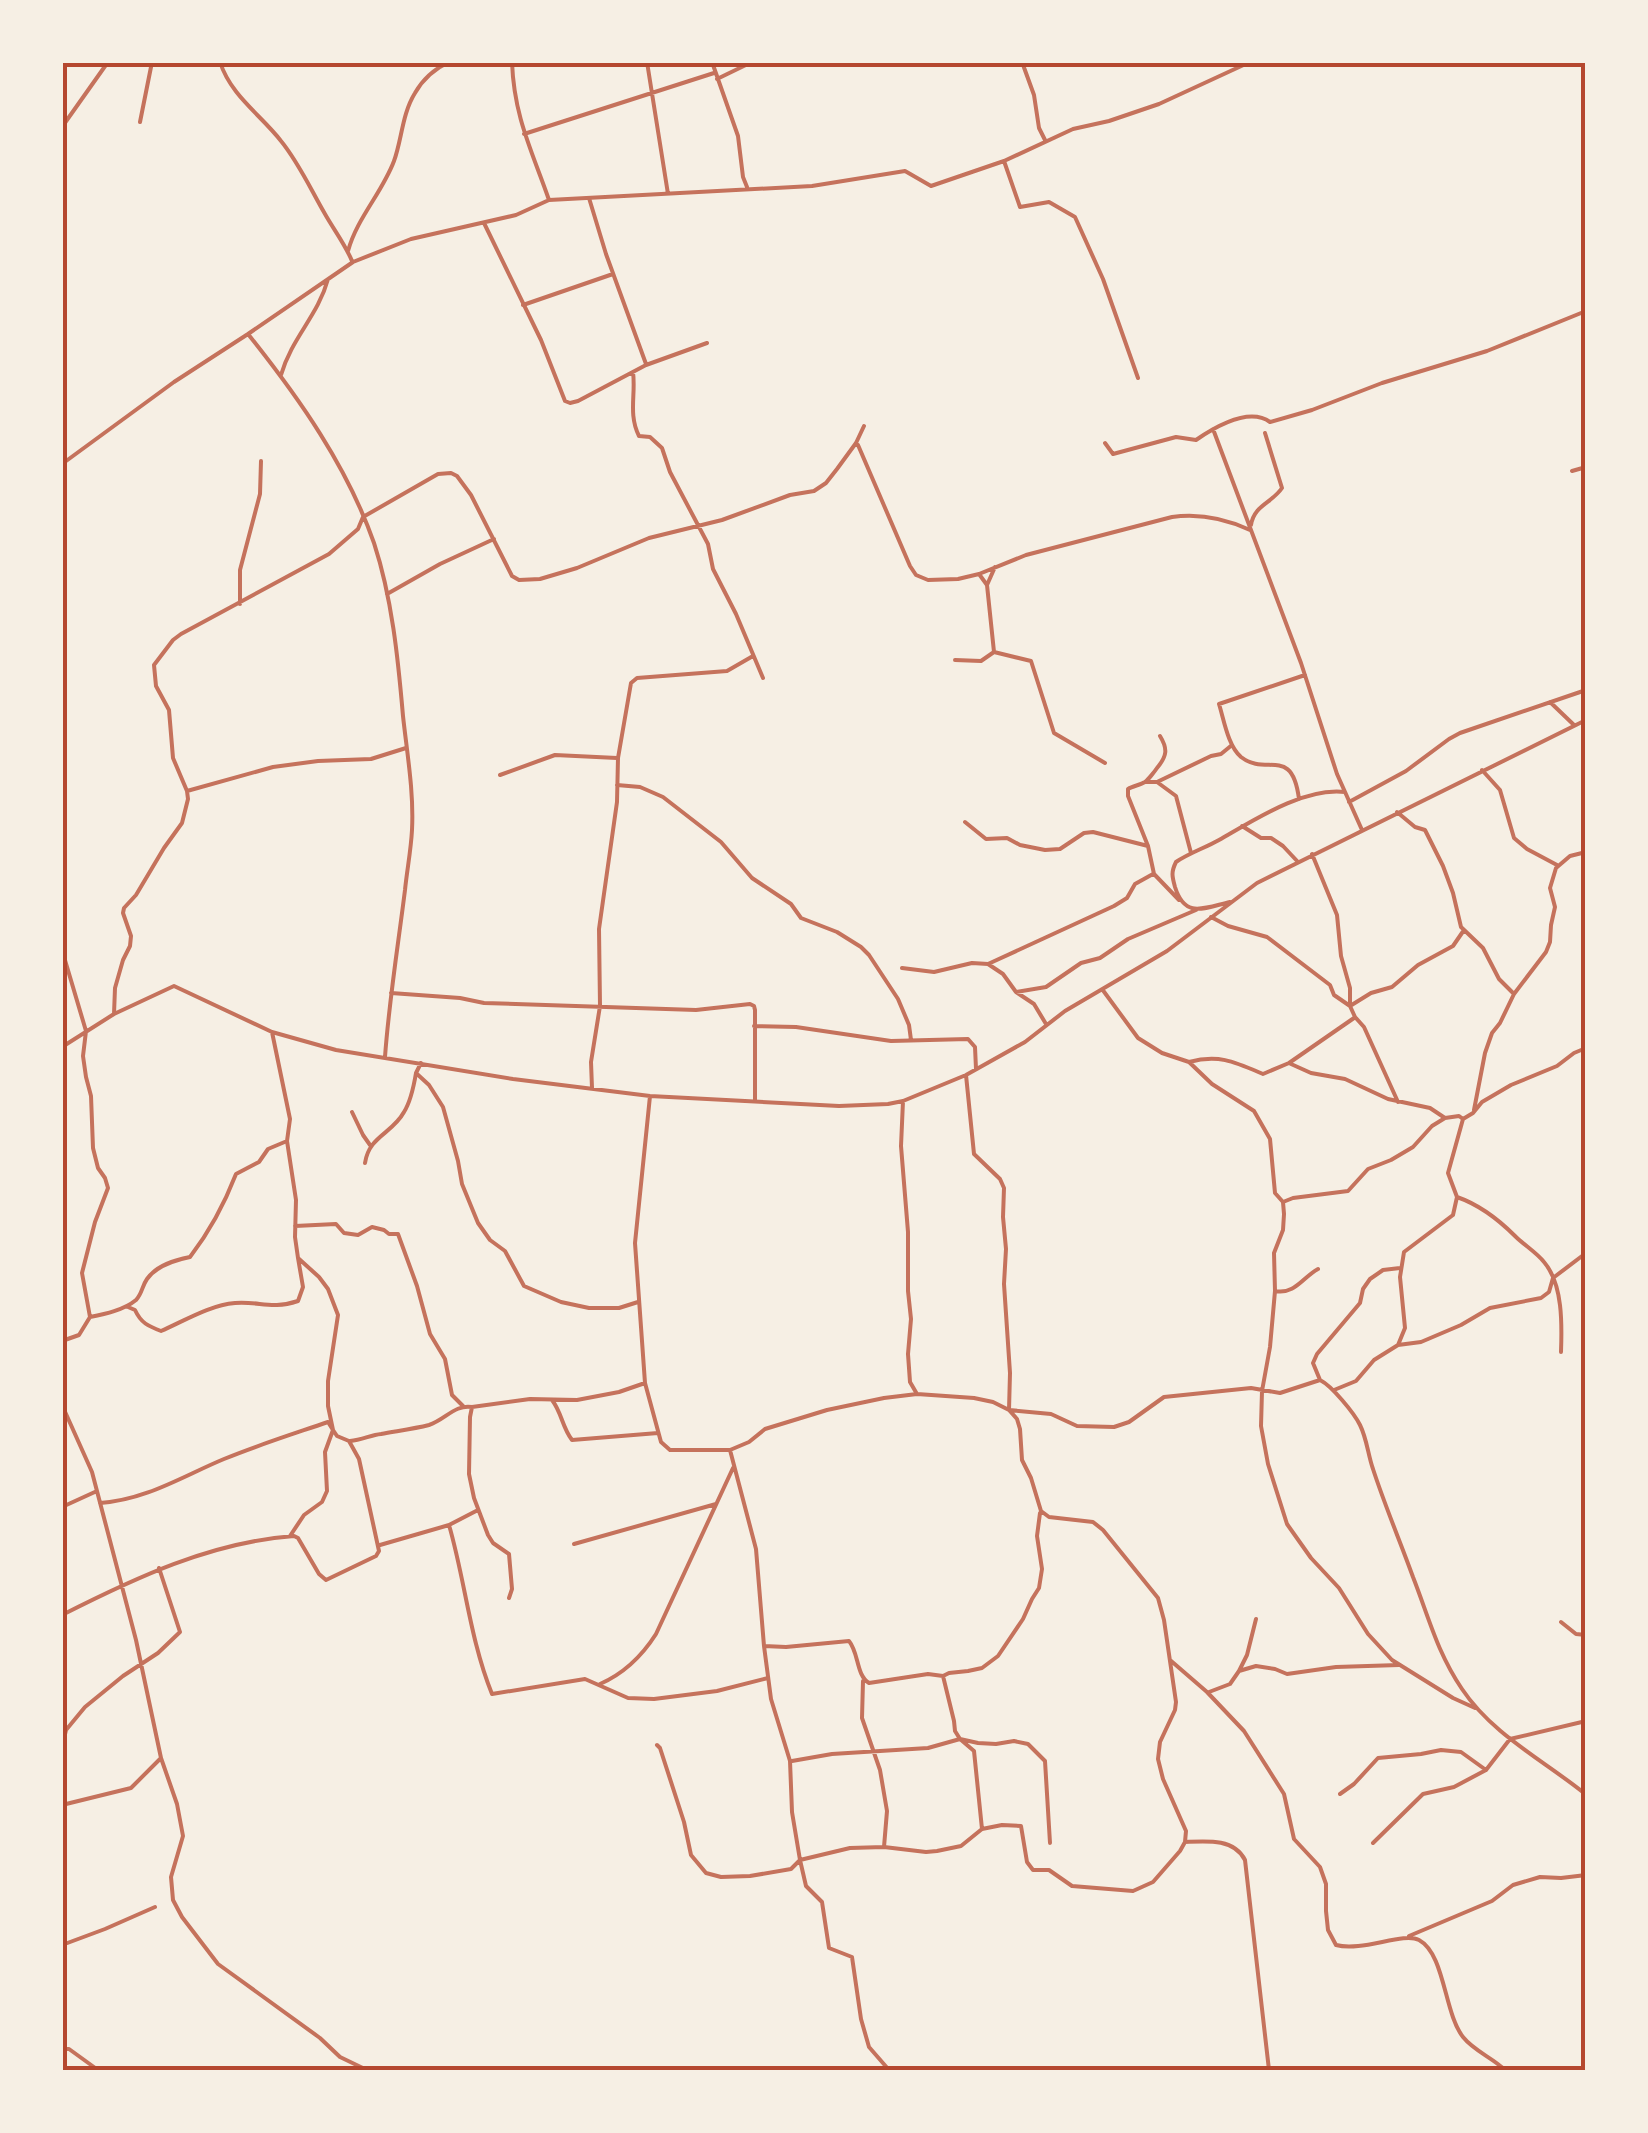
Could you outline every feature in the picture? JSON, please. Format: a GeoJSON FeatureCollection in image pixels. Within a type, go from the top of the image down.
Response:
{"type":"FeatureCollection","features":[{"type":"Feature","properties":{"kind":"street"},"geometry":{"type":"LineString","coordinates":[[62,127],[108,62]]}},
{"type":"Feature","properties":{"kind":"street"},"geometry":{"type":"LineString","coordinates":[[140,122],[152,62]]}},
{"type":"Feature","properties":{"kind":"street"},"geometry":{"type":"LineString","coordinates":[[220,62],[236,91],[286,147],[353,262]]}},
{"type":"Feature","properties":{"kind":"street"},"geometry":{"type":"LineString","coordinates":[[348,252],[357,224],[394,161],[416,90],[430,73],[449,62]]}},
{"type":"Feature","properties":{"kind":"street"},"geometry":{"type":"LineString","coordinates":[[512,62],[515,104],[549,200]]}},
{"type":"Feature","properties":{"kind":"street"},"geometry":{"type":"LineString","coordinates":[[647,62],[668,194]]}},
{"type":"Feature","properties":{"kind":"street"},"geometry":{"type":"LineString","coordinates":[[712,62],[738,136],[748,189]]}},
{"type":"Feature","properties":{"kind":"street"},"geometry":{"type":"LineString","coordinates":[[524,134],[752,62]]}},
{"type":"Feature","properties":{"kind":"street"},"geometry":{"type":"LineString","coordinates":[[1022,62],[1034,94],[1039,128],[1046,140]]}},
{"type":"Feature","properties":{"kind":"street"},"geometry":{"type":"LineString","coordinates":[[1039,64],[1047,62]]}},
{"type":"Feature","properties":{"kind":"street"},"geometry":{"type":"LineString","coordinates":[[62,464],[174,382],[353,262],[411,239],[516,215],[549,200],[812,186],[905,171],[931,186],[1004,162],[1073,129],[1159,104],[1250,62]]}},
{"type":"Feature","properties":{"kind":"street"},"geometry":{"type":"LineString","coordinates":[[1004,162],[1020,206],[1049,202],[1075,217],[1103,279],[1138,378]]}},
{"type":"Feature","properties":{"kind":"street"},"geometry":{"type":"LineString","coordinates":[[589,198],[646,365]]}},
{"type":"Feature","properties":{"kind":"street"},"geometry":{"type":"LineString","coordinates":[[484,223],[541,340],[565,400],[570,403],[646,365],[707,343]]}},
{"type":"Feature","properties":{"kind":"street"},"geometry":{"type":"LineString","coordinates":[[523,305],[613,274]]}},
{"type":"Feature","properties":{"kind":"street"},"geometry":{"type":"LineString","coordinates":[[281,375],[290,348],[323,297],[328,279]]}},
{"type":"Feature","properties":{"kind":"street"},"geometry":{"type":"LineString","coordinates":[[1104,443],[1113,454],[1176,436],[1196,440],[1212,428],[1252,416],[1262,416],[1270,422],[1382,382],[1487,351],[1586,311]]}},
{"type":"Feature","properties":{"kind":"street"},"geometry":{"type":"LineString","coordinates":[[248,334],[281,375],[335,460],[363,517],[387,594],[407,748],[412,831],[384,1057]]}},
{"type":"Feature","properties":{"kind":"street"},"geometry":{"type":"LineString","coordinates":[[633,372],[632,406],[639,436],[650,437],[662,448],[670,472],[708,544],[713,569],[762,678]]}},
{"type":"Feature","properties":{"kind":"street"},"geometry":{"type":"LineString","coordinates":[[114,1014],[115,988],[130,946],[124,908],[182,823],[188,800],[173,758],[169,710],[156,686],[154,666],[173,640],[329,554],[358,530],[363,517],[438,474],[451,473],[466,486],[512,576],[518,580],[540,579],[649,538],[814,491],[826,483],[864,426]]}},
{"type":"Feature","properties":{"kind":"street"},"geometry":{"type":"LineString","coordinates":[[1212,428],[1305,675],[1344,792],[1362,830]]}},
{"type":"Feature","properties":{"kind":"street"},"geometry":{"type":"LineString","coordinates":[[1250,530],[1254,512],[1282,488],[1264,433]]}},
{"type":"Feature","properties":{"kind":"street"},"geometry":{"type":"LineString","coordinates":[[856,443],[910,566],[916,575],[928,580],[979,574],[1026,555],[1172,517],[1215,517],[1250,530]]}},
{"type":"Feature","properties":{"kind":"street"},"geometry":{"type":"LineString","coordinates":[[240,604],[240,570],[260,494],[261,462]]}},
{"type":"Feature","properties":{"kind":"street"},"geometry":{"type":"LineString","coordinates":[[1572,472],[1586,466]]}},
{"type":"Feature","properties":{"kind":"street"},"geometry":{"type":"LineString","coordinates":[[387,594],[494,538]]}},
{"type":"Feature","properties":{"kind":"street"},"geometry":{"type":"LineString","coordinates":[[987,586],[995,567]]}},
{"type":"Feature","properties":{"kind":"street"},"geometry":{"type":"LineString","coordinates":[[979,574],[987,586],[994,652]]}},
{"type":"Feature","properties":{"kind":"street"},"geometry":{"type":"LineString","coordinates":[[955,660],[981,661],[994,652],[1032,660],[1054,733],[1105,763]]}},
{"type":"Feature","properties":{"kind":"street"},"geometry":{"type":"LineString","coordinates":[[592,1088],[591,1062],[600,1006],[599,929],[617,802],[618,758],[631,683],[637,678],[727,671],[753,656]]}},
{"type":"Feature","properties":{"kind":"street"},"geometry":{"type":"LineString","coordinates":[[1299,799],[1291,771],[1241,757],[1232,745],[1219,704],[1305,675]]}},
{"type":"Feature","properties":{"kind":"street"},"geometry":{"type":"LineString","coordinates":[[1349,802],[1406,771],[1460,734],[1586,690]]}},
{"type":"Feature","properties":{"kind":"street"},"geometry":{"type":"LineString","coordinates":[[1550,702],[1574,726]]}},
{"type":"Feature","properties":{"kind":"street"},"geometry":{"type":"LineString","coordinates":[[62,1047],[114,1014],[174,986],[272,1032],[336,1050],[513,1078],[650,1096],[852,1106],[903,1101],[966,1075],[1024,1042],[1046,1024],[1167,951],[1246,890],[1586,720]]}},
{"type":"Feature","properties":{"kind":"street"},"geometry":{"type":"LineString","coordinates":[[1146,782],[1166,755],[1166,744],[1160,736]]}},
{"type":"Feature","properties":{"kind":"street"},"geometry":{"type":"LineString","coordinates":[[1197,909],[1182,904],[1154,874],[1128,789],[1134,784],[1156,782],[1221,754],[1232,745]]}},
{"type":"Feature","properties":{"kind":"street"},"geometry":{"type":"LineString","coordinates":[[186,790],[273,767],[371,760],[407,748]]}},
{"type":"Feature","properties":{"kind":"street"},"geometry":{"type":"LineString","coordinates":[[500,775],[566,754],[618,758]]}},
{"type":"Feature","properties":{"kind":"street"},"geometry":{"type":"LineString","coordinates":[[1482,770],[1500,790],[1514,838],[1527,850],[1557,865]]}},
{"type":"Feature","properties":{"kind":"street"},"geometry":{"type":"LineString","coordinates":[[1156,782],[1176,796],[1191,853]]}},
{"type":"Feature","properties":{"kind":"street"},"geometry":{"type":"LineString","coordinates":[[617,785],[650,790],[672,803],[721,842],[752,878],[791,904],[801,918],[861,947],[898,999],[911,1040]]}},
{"type":"Feature","properties":{"kind":"street"},"geometry":{"type":"LineString","coordinates":[[1182,904],[1172,872],[1176,862],[1299,799],[1316,793],[1344,792]]}},
{"type":"Feature","properties":{"kind":"street"},"geometry":{"type":"LineString","coordinates":[[1397,812],[1424,830],[1443,866],[1464,930],[1484,948],[1499,979],[1514,994]]}},
{"type":"Feature","properties":{"kind":"street"},"geometry":{"type":"LineString","coordinates":[[966,822],[986,839],[1008,838],[1045,850],[1060,849],[1084,833],[1093,832],[1148,846]]}},
{"type":"Feature","properties":{"kind":"street"},"geometry":{"type":"LineString","coordinates":[[1242,826],[1283,846],[1298,862]]}},
{"type":"Feature","properties":{"kind":"street"},"geometry":{"type":"LineString","coordinates":[[1473,1112],[1488,1040],[1550,942],[1555,907],[1550,888],[1557,865],[1585,852]]}},
{"type":"Feature","properties":{"kind":"street"},"geometry":{"type":"LineString","coordinates":[[1312,854],[1337,915],[1350,1006],[1364,1027],[1398,1102]]}},
{"type":"Feature","properties":{"kind":"street"},"geometry":{"type":"LineString","coordinates":[[988,964],[1114,906],[1127,898],[1134,884],[1154,874]]}},
{"type":"Feature","properties":{"kind":"street"},"geometry":{"type":"LineString","coordinates":[[1016,992],[1046,987],[1128,939],[1197,909],[1234,900]]}},
{"type":"Feature","properties":{"kind":"street"},"geometry":{"type":"LineString","coordinates":[[1211,917],[1267,937],[1330,985],[1334,995],[1350,1006]]}},
{"type":"Feature","properties":{"kind":"street"},"geometry":{"type":"LineString","coordinates":[[1350,1006],[1370,993],[1392,987],[1418,965],[1454,946],[1464,930]]}},
{"type":"Feature","properties":{"kind":"street"},"geometry":{"type":"LineString","coordinates":[[62,950],[86,1032],[83,1056],[92,1096],[94,1148],[108,1188],[82,1273],[90,1317]]}},
{"type":"Feature","properties":{"kind":"street"},"geometry":{"type":"LineString","coordinates":[[902,968],[934,972],[972,962],[988,964],[1034,1004],[1046,1024]]}},
{"type":"Feature","properties":{"kind":"street"},"geometry":{"type":"LineString","coordinates":[[1102,989],[1138,1038],[1162,1054],[1188,1062],[1223,1092],[1254,1111],[1270,1140],[1275,1193],[1283,1202],[1282,1230],[1274,1254],[1275,1291],[1261,1426],[1264,1450],[1286,1524],[1338,1588],[1368,1634],[1398,1665],[1479,1710]]}},
{"type":"Feature","properties":{"kind":"street"},"geometry":{"type":"LineString","coordinates":[[391,994],[484,1003],[696,1010],[750,1004],[754,1006],[755,1101]]}},
{"type":"Feature","properties":{"kind":"street"},"geometry":{"type":"LineString","coordinates":[[1188,1062],[1210,1056],[1263,1074],[1289,1063],[1355,1017]]}},
{"type":"Feature","properties":{"kind":"street"},"geometry":{"type":"LineString","coordinates":[[754,1026],[796,1027],[891,1040],[968,1039],[974,1047],[976,1070]]}},
{"type":"Feature","properties":{"kind":"street"},"geometry":{"type":"LineString","coordinates":[[125,1306],[135,1310],[146,1325],[161,1331],[232,1303],[281,1306],[298,1301],[303,1287],[294,1238],[296,1200],[287,1141],[290,1119],[272,1032]]}},
{"type":"Feature","properties":{"kind":"street"},"geometry":{"type":"LineString","coordinates":[[1398,1345],[1404,1328],[1400,1268],[1404,1252],[1453,1215],[1457,1197],[1448,1173],[1464,1119],[1482,1102],[1586,1048]]}},
{"type":"Feature","properties":{"kind":"street"},"geometry":{"type":"LineString","coordinates":[[364,1162],[370,1145],[394,1126],[404,1112],[421,1063]]}},
{"type":"Feature","properties":{"kind":"street"},"geometry":{"type":"LineString","coordinates":[[1289,1063],[1311,1073],[1345,1079],[1398,1102],[1430,1108],[1445,1118]]}},
{"type":"Feature","properties":{"kind":"street"},"geometry":{"type":"LineString","coordinates":[[416,1073],[443,1107],[462,1184],[478,1222],[490,1240],[505,1252],[524,1286],[561,1302],[589,1308],[619,1308],[638,1302]]}},
{"type":"Feature","properties":{"kind":"street"},"geometry":{"type":"LineString","coordinates":[[863,1679],[868,1684],[982,1668],[998,1656],[1039,1588],[1042,1570],[1037,1536],[1041,1511],[1022,1460],[1017,1419],[1009,1410],[1004,1188],[974,1154],[966,1075]]}},
{"type":"Feature","properties":{"kind":"street"},"geometry":{"type":"LineString","coordinates":[[650,1096],[635,1242],[638,1302],[645,1383],[658,1434],[670,1450],[730,1450],[750,1442],[765,1429],[827,1410],[917,1394],[974,1398],[1009,1410],[1051,1414],[1077,1426],[1114,1427],[1130,1422],[1164,1397],[1251,1388],[1280,1393],[1320,1380]]}},
{"type":"Feature","properties":{"kind":"street"},"geometry":{"type":"LineString","coordinates":[[903,1101],[912,1319],[908,1354],[910,1382],[917,1394]]}},
{"type":"Feature","properties":{"kind":"street"},"geometry":{"type":"LineString","coordinates":[[352,1112],[370,1145]]}},
{"type":"Feature","properties":{"kind":"street"},"geometry":{"type":"LineString","coordinates":[[1283,1202],[1348,1191],[1368,1169],[1413,1147],[1432,1126],[1445,1118],[1464,1119]]}},
{"type":"Feature","properties":{"kind":"street"},"geometry":{"type":"LineString","coordinates":[[62,1341],[79,1335],[90,1317],[139,1298],[148,1278],[159,1268],[190,1257],[225,1203],[236,1174],[287,1141]]}},
{"type":"Feature","properties":{"kind":"street"},"geometry":{"type":"LineString","coordinates":[[1457,1197],[1474,1203],[1501,1222],[1546,1263],[1562,1318],[1562,1352]]}},
{"type":"Feature","properties":{"kind":"street"},"geometry":{"type":"LineString","coordinates":[[296,1226],[336,1224],[344,1232],[358,1235],[372,1227],[398,1234],[418,1286],[430,1334],[445,1359],[452,1395],[463,1406]]}},
{"type":"Feature","properties":{"kind":"street"},"geometry":{"type":"LineString","coordinates":[[1334,1390],[1356,1381],[1374,1360],[1398,1345],[1421,1342],[1490,1308],[1541,1298],[1549,1292],[1552,1278],[1586,1253]]}},
{"type":"Feature","properties":{"kind":"street"},"geometry":{"type":"LineString","coordinates":[[290,1536],[304,1515],[322,1502],[327,1491],[326,1452],[333,1430],[328,1381],[338,1315],[319,1276],[298,1258]]}},
{"type":"Feature","properties":{"kind":"street"},"geometry":{"type":"LineString","coordinates":[[1275,1291],[1292,1290],[1318,1268]]}},
{"type":"Feature","properties":{"kind":"street"},"geometry":{"type":"LineString","coordinates":[[1400,1268],[1383,1270],[1370,1279],[1353,1312],[1312,1363],[1320,1380],[1332,1386],[1362,1428],[1373,1470],[1436,1643],[1460,1685],[1479,1710],[1510,1739],[1585,1794]]}},
{"type":"Feature","properties":{"kind":"street"},"geometry":{"type":"LineString","coordinates":[[100,1503],[149,1493],[231,1456],[328,1422],[337,1436],[366,1439],[432,1424],[463,1406],[578,1400],[645,1383]]}},
{"type":"Feature","properties":{"kind":"street"},"geometry":{"type":"LineString","coordinates":[[552,1400],[572,1440],[658,1434]]}},
{"type":"Feature","properties":{"kind":"street"},"geometry":{"type":"LineString","coordinates":[[62,1405],[92,1472],[142,1663],[161,1758],[177,1804],[183,1836],[171,1877],[173,1900],[218,1964],[340,2057],[366,2070]]}},
{"type":"Feature","properties":{"kind":"street"},"geometry":{"type":"LineString","coordinates":[[472,1407],[469,1474],[478,1510],[493,1544],[509,1554],[510,1598]]}},
{"type":"Feature","properties":{"kind":"street"},"geometry":{"type":"LineString","coordinates":[[62,1615],[158,1568],[290,1536],[298,1538],[318,1574],[326,1580],[376,1556],[380,1545],[359,1460],[350,1440]]}},
{"type":"Feature","properties":{"kind":"street"},"geometry":{"type":"LineString","coordinates":[[730,1450],[756,1549],[768,1678],[790,1761],[792,1812],[806,1886],[822,1902],[829,1948],[852,1957],[869,2047],[889,2070]]}},
{"type":"Feature","properties":{"kind":"street"},"geometry":{"type":"LineString","coordinates":[[600,1684],[618,1676],[642,1655],[656,1634],[733,1468]]}},
{"type":"Feature","properties":{"kind":"street"},"geometry":{"type":"LineString","coordinates":[[62,1507],[97,1491]]}},
{"type":"Feature","properties":{"kind":"street"},"geometry":{"type":"LineString","coordinates":[[574,1544],[716,1504]]}},
{"type":"Feature","properties":{"kind":"street"},"geometry":{"type":"LineString","coordinates":[[380,1545],[449,1525],[478,1510]]}},
{"type":"Feature","properties":{"kind":"street"},"geometry":{"type":"LineString","coordinates":[[657,1745],[684,1822],[691,1855],[706,1873],[750,1876],[791,1869],[800,1860],[850,1848],[936,1851],[962,1846],[982,1828],[1021,1826],[1027,1862],[1033,1870],[1049,1870],[1072,1886],[1134,1891],[1153,1882],[1180,1851],[1186,1831],[1158,1759],[1160,1742],[1176,1702],[1158,1598],[1104,1530],[1093,1522],[1049,1516],[1041,1511]]}},
{"type":"Feature","properties":{"kind":"street"},"geometry":{"type":"LineString","coordinates":[[449,1525],[483,1673],[492,1694],[584,1679],[628,1698],[654,1699],[717,1691],[768,1678]]}},
{"type":"Feature","properties":{"kind":"street"},"geometry":{"type":"LineString","coordinates":[[62,1747],[66,1730],[86,1707],[180,1632],[158,1568]]}},
{"type":"Feature","properties":{"kind":"street"},"geometry":{"type":"LineString","coordinates":[[1207,1692],[1230,1684],[1239,1671],[1256,1619]]}},
{"type":"Feature","properties":{"kind":"street"},"geometry":{"type":"LineString","coordinates":[[1561,1622],[1576,1634],[1586,1636]]}},
{"type":"Feature","properties":{"kind":"street"},"geometry":{"type":"LineString","coordinates":[[764,1646],[849,1641],[853,1646],[863,1679],[862,1718],[888,1811],[884,1847]]}},
{"type":"Feature","properties":{"kind":"street"},"geometry":{"type":"LineString","coordinates":[[1170,1660],[1244,1731],[1284,1794],[1294,1839],[1320,1867],[1326,1884],[1328,1930],[1336,1945],[1348,1948],[1407,1937],[1492,1901],[1513,1885],[1540,1878],[1586,1875]]}},
{"type":"Feature","properties":{"kind":"street"},"geometry":{"type":"LineString","coordinates":[[1239,1671],[1256,1666],[1288,1674],[1336,1667],[1398,1665]]}},
{"type":"Feature","properties":{"kind":"street"},"geometry":{"type":"LineString","coordinates":[[943,1676],[954,1731],[974,1751],[982,1828]]}},
{"type":"Feature","properties":{"kind":"street"},"geometry":{"type":"LineString","coordinates":[[1372,1843],[1424,1794],[1454,1787],[1486,1770],[1510,1739],[1586,1721]]}},
{"type":"Feature","properties":{"kind":"street"},"geometry":{"type":"LineString","coordinates":[[790,1761],[928,1748],[960,1740],[1028,1744],[1045,1762],[1050,1843]]}},
{"type":"Feature","properties":{"kind":"street"},"geometry":{"type":"LineString","coordinates":[[1340,1794],[1378,1758],[1440,1750],[1461,1752],[1486,1770]]}},
{"type":"Feature","properties":{"kind":"street"},"geometry":{"type":"LineString","coordinates":[[62,1805],[131,1788],[161,1758]]}},
{"type":"Feature","properties":{"kind":"street"},"geometry":{"type":"LineString","coordinates":[[1185,1842],[1224,1843],[1242,1853],[1246,1860],[1269,2070]]}},
{"type":"Feature","properties":{"kind":"street"},"geometry":{"type":"LineString","coordinates":[[62,1945],[155,1907]]}},
{"type":"Feature","properties":{"kind":"street"},"geometry":{"type":"LineString","coordinates":[[1407,1937],[1421,1941],[1432,1954],[1451,2014],[1463,2037],[1506,2070]]}},
{"type":"Feature","properties":{"kind":"street"},"geometry":{"type":"LineString","coordinates":[[62,2049],[69,2049],[98,2070]]}}]}
